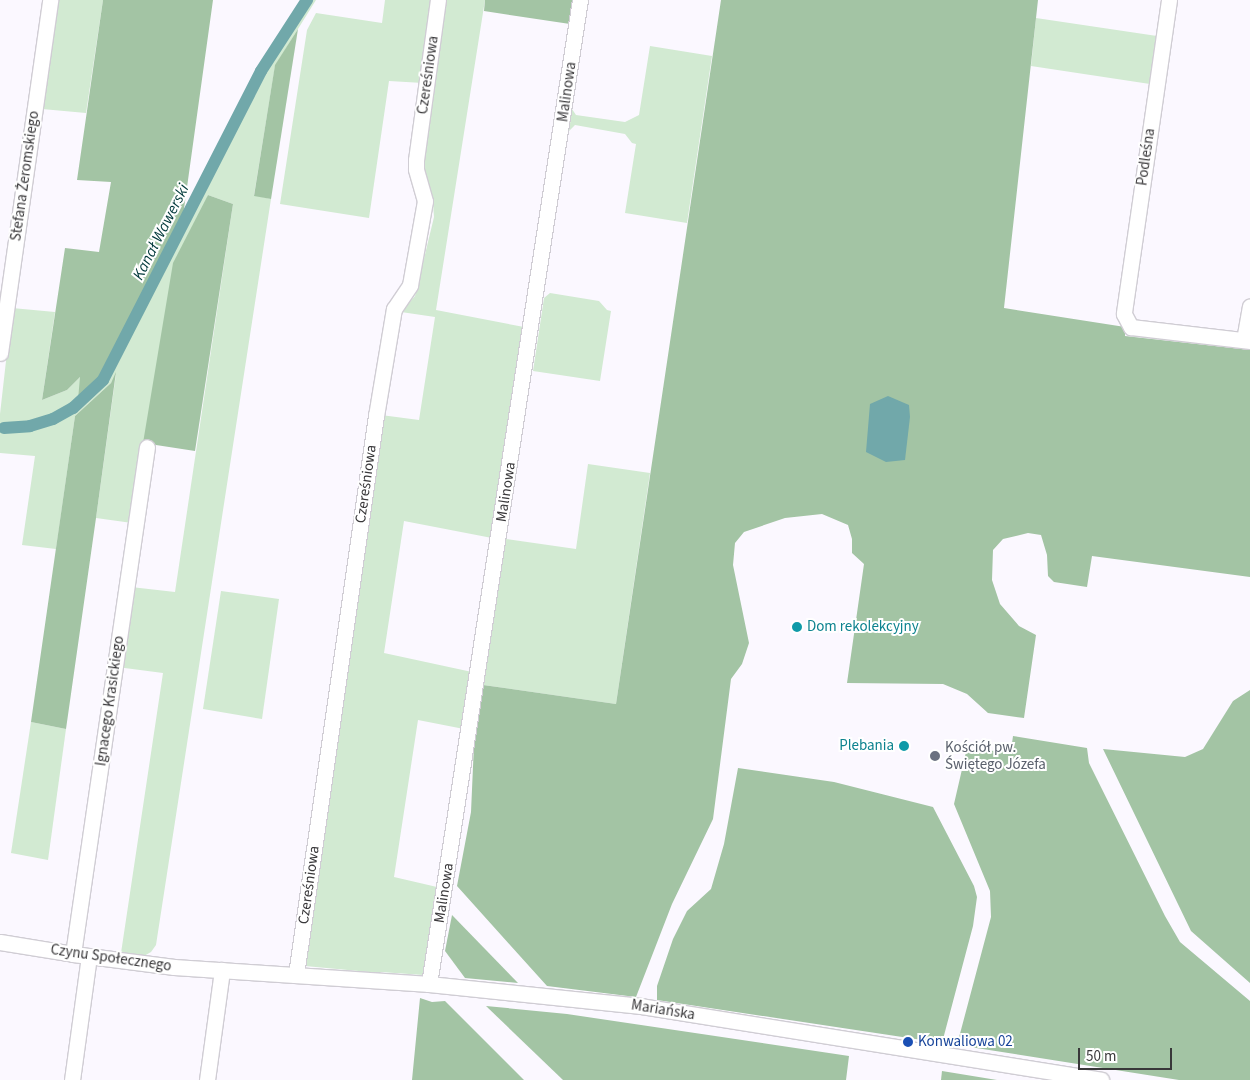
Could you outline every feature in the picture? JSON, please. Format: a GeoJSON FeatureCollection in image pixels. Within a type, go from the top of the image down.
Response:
{"type":"FeatureCollection","features":[{"type":"Feature","properties":{"kind":"street","name":"Stefana Żeromskiego"},"geometry":{"type":"LineString","coordinates":[[0,353],[50,0]]}},
{"type":"Feature","properties":{"kind":"street","name":"Czereśniowa"},"geometry":{"type":"LineString","coordinates":[[296,975],[376,416],[394,309],[410,285],[425,201],[416,169],[416,160],[438,0]]}},
{"type":"Feature","properties":{"kind":"street","name":"Malinowa"},"geometry":{"type":"LineString","coordinates":[[429,984],[580,0]]}},
{"type":"Feature","properties":{"kind":"street","name":"Podleśna"},"geometry":{"type":"LineString","coordinates":[[1169,0],[1124,314],[1131,326],[1247,341]]}},
{"type":"Feature","properties":{"kind":"street"},"geometry":{"type":"LineString","coordinates":[[1247,341],[1250,307]]}},
{"type":"Feature","properties":{"kind":"street","name":"Ignacego Krasickiego"},"geometry":{"type":"LineString","coordinates":[[73,954],[147,447]]}},
{"type":"Feature","properties":{"kind":"street","name":"Czynu Społecznego"},"geometry":{"type":"LineString","coordinates":[[0,942],[174,967],[222,970]]}},
{"type":"Feature","properties":{"kind":"street"},"geometry":{"type":"LineString","coordinates":[[72,1080],[89,956]]}},
{"type":"Feature","properties":{"kind":"street","name":"Mariańska"},"geometry":{"type":"LineString","coordinates":[[222,970],[429,984],[641,1006],[1101,1080]]}},
{"type":"Feature","properties":{"kind":"street"},"geometry":{"type":"LineString","coordinates":[[207,1080],[222,970]]}},
{"type":"Feature","properties":{"kind":"green space"},"geometry":{"type":"Polygon","coordinates":[[[56,0],[103,0],[86,113],[42,109],[56,0]]]}},
{"type":"Feature","properties":{"kind":"green space"},"geometry":{"type":"Polygon","coordinates":[[[103,0],[213,0],[183,216],[102,377],[78,400],[80,377],[67,390],[42,400],[65,248],[99,252],[111,182],[77,180],[103,0]]]}},
{"type":"Feature","properties":{"kind":"green space"},"geometry":{"type":"Polygon","coordinates":[[[301,0],[316,0],[275,66],[254,195],[271,199],[156,945],[151,952],[144,956],[121,953],[163,673],[117,667],[131,587],[175,592],[233,204],[208,195],[132,523],[96,518],[116,374],[111,383],[75,416],[56,549],[22,545],[35,456],[0,453],[0,414],[12,308],[55,312],[42,400],[67,390],[81,376],[79,400],[102,377],[260,66],[301,0]]]}},
{"type":"Feature","properties":{"kind":"green space"},"geometry":{"type":"Polygon","coordinates":[[[385,0],[434,0],[423,83],[389,81],[369,218],[280,204],[307,30],[316,13],[382,23],[385,0]]]}},
{"type":"Feature","properties":{"kind":"green space"},"geometry":{"type":"Polygon","coordinates":[[[443,0],[485,0],[436,310],[524,327],[492,538],[404,521],[384,653],[472,672],[464,729],[418,720],[394,877],[437,887],[423,975],[305,966],[303,960],[381,415],[419,420],[435,317],[401,312],[415,296],[434,217],[433,203],[421,170],[443,0]]]}},
{"type":"Feature","properties":{"kind":"green space"},"geometry":{"type":"Polygon","coordinates":[[[485,0],[574,0],[570,24],[484,11],[485,0]]]}},
{"type":"Feature","properties":{"kind":"green space"},"geometry":{"type":"Polygon","coordinates":[[[721,0],[1038,0],[1004,308],[1125,327],[1125,336],[1250,350],[1250,577],[1092,556],[1087,587],[1054,582],[1048,576],[1047,555],[1041,535],[1028,533],[1003,539],[993,550],[992,580],[1000,604],[1019,626],[1036,635],[1024,718],[988,713],[967,694],[943,684],[847,683],[864,564],[852,553],[852,539],[848,525],[822,514],[785,518],[744,532],[735,543],[733,565],[749,643],[742,664],[731,679],[713,819],[672,904],[636,997],[547,986],[457,886],[471,812],[474,744],[483,685],[616,704],[721,0]]]}},
{"type":"Feature","properties":{"kind":"green space"},"geometry":{"type":"Polygon","coordinates":[[[1036,18],[1157,36],[1150,84],[1031,66],[1036,18]]]}},
{"type":"Feature","properties":{"kind":"green space"},"geometry":{"type":"Polygon","coordinates":[[[298,29],[271,199],[254,196],[275,65],[298,29]]]}},
{"type":"Feature","properties":{"kind":"green space"},"geometry":{"type":"Polygon","coordinates":[[[650,46],[712,56],[687,223],[625,213],[636,144],[632,143],[625,134],[575,125],[569,131],[572,109],[576,115],[625,122],[639,115],[650,46]]]}},
{"type":"Feature","properties":{"kind":"green space"},"geometry":{"type":"Polygon","coordinates":[[[208,195],[233,204],[195,451],[143,443],[173,263],[208,195]]]}},
{"type":"Feature","properties":{"kind":"green space"},"geometry":{"type":"Polygon","coordinates":[[[550,293],[599,301],[607,310],[611,311],[600,381],[533,371],[544,298],[550,293]]]}},
{"type":"Feature","properties":{"kind":"green space"},"geometry":{"type":"Polygon","coordinates":[[[116,372],[66,729],[31,722],[75,416],[111,383],[116,372]]]}},
{"type":"Feature","properties":{"kind":"green space"},"geometry":{"type":"Polygon","coordinates":[[[588,464],[650,473],[616,704],[483,685],[506,539],[576,549],[588,464]]]}},
{"type":"Feature","properties":{"kind":"green space"},"geometry":{"type":"Polygon","coordinates":[[[221,591],[279,599],[262,719],[203,709],[221,591]]]}},
{"type":"Feature","properties":{"kind":"green space"},"geometry":{"type":"Polygon","coordinates":[[[1250,690],[1250,983],[1191,931],[1103,749],[1185,757],[1203,749],[1233,701],[1250,690]]]}},
{"type":"Feature","properties":{"kind":"green space"},"geometry":{"type":"Polygon","coordinates":[[[31,722],[66,729],[48,860],[11,853],[31,722]]]}},
{"type":"Feature","properties":{"kind":"green space"},"geometry":{"type":"Polygon","coordinates":[[[1013,736],[1087,748],[1089,763],[1165,916],[1180,942],[1250,1001],[1250,1080],[1179,1080],[957,1045],[991,917],[990,891],[954,804],[966,752],[1011,750],[1013,736]]]}},
{"type":"Feature","properties":{"kind":"green space"},"geometry":{"type":"Polygon","coordinates":[[[738,768],[834,782],[933,807],[974,886],[977,897],[973,926],[942,1043],[657,1000],[657,986],[673,939],[687,911],[711,889],[724,844],[738,768]]]}},
{"type":"Feature","properties":{"kind":"green space"},"geometry":{"type":"Polygon","coordinates":[[[452,915],[518,983],[465,978],[445,951],[452,915]]]}},
{"type":"Feature","properties":{"kind":"green space"},"geometry":{"type":"Polygon","coordinates":[[[420,998],[432,1002],[445,1001],[524,1080],[412,1080],[420,998]]]}},
{"type":"Feature","properties":{"kind":"green space"},"geometry":{"type":"Polygon","coordinates":[[[486,1006],[567,1014],[849,1056],[846,1080],[563,1080],[486,1006]]]}},
{"type":"Feature","properties":{"kind":"green space"},"geometry":{"type":"Polygon","coordinates":[[[942,1071],[997,1080],[941,1080],[942,1071]]]}},
{"type":"Feature","properties":{"kind":"water"},"geometry":{"type":"Polygon","coordinates":[[[888,396],[909,405],[910,417],[905,460],[886,462],[866,452],[870,404],[888,396]]]}},
{"type":"Feature","properties":{"kind":"waterway","name":"Kanał Wawerski"},"geometry":{"type":"LineString","coordinates":[[4,428],[30,426],[53,419],[73,408],[103,380],[261,71],[307,0]]}},
{"type":"Feature","properties":{"kind":"place","name":"Dom rekolekcyjny"},"geometry":{"type":"Point","coordinates":[797,627]}},
{"type":"Feature","properties":{"kind":"place","name":"Plebania"},"geometry":{"type":"Point","coordinates":[904,746]}},
{"type":"Feature","properties":{"kind":"place","name":"Kościół pw. Świętego Józefa"},"geometry":{"type":"Point","coordinates":[935,756]}},
{"type":"Feature","properties":{"kind":"place","name":"Konwaliowa 02"},"geometry":{"type":"Point","coordinates":[908,1042]}}]}
